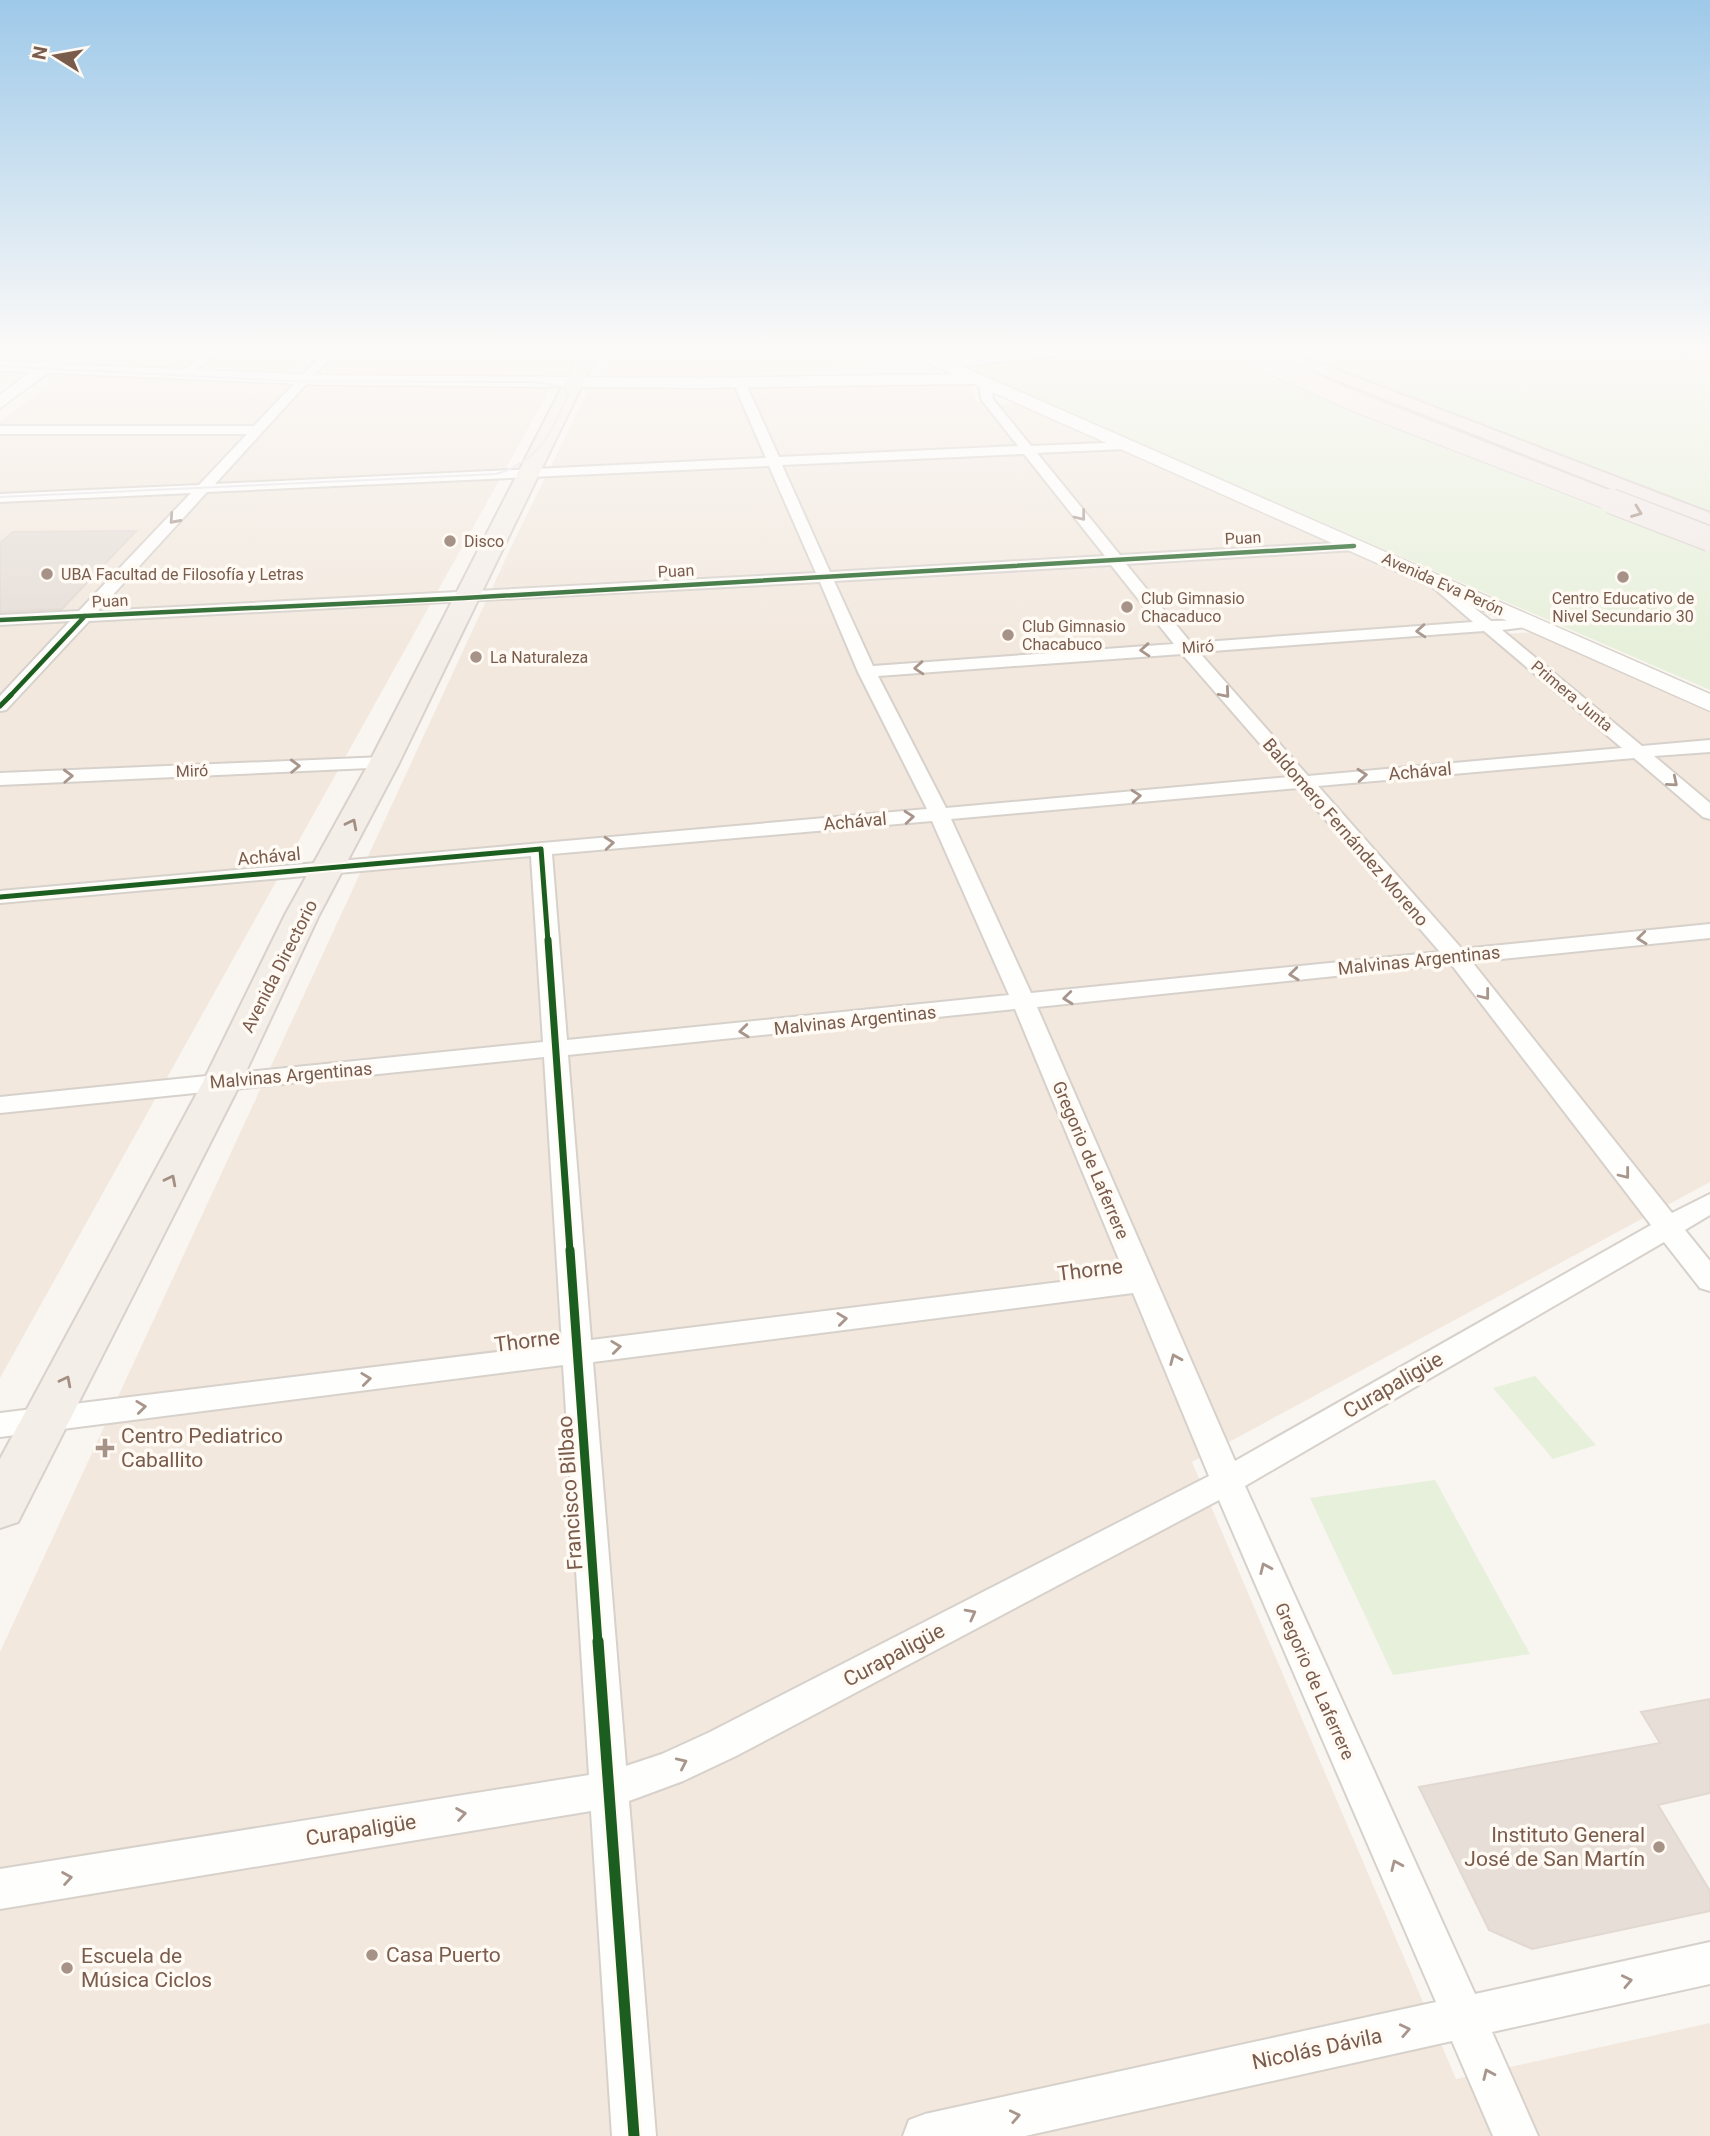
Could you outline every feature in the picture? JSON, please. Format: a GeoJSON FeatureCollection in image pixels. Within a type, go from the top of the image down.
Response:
{"type":"FeatureCollection","features":[{"type":"Feature","properties":{"kind":"highway"},"geometry":{"type":"LineString","coordinates":[[1474,448],[1710,539]]}},
{"type":"Feature","properties":{"kind":"highway"},"geometry":{"type":"LineString","coordinates":[[1520,448],[1710,522]]}},
{"type":"Feature","properties":{"kind":"main road","name":"Avenida Directorio"},"geometry":{"type":"LineString","coordinates":[[0,1507],[222,1082],[302,915],[331,866],[384,763],[539,448]]}},
{"type":"Feature","properties":{"kind":"street"},"geometry":{"type":"LineString","coordinates":[[0,706],[240,448]]}},
{"type":"Feature","properties":{"kind":"street","name":"Gregorio de Laferrere"},"geometry":{"type":"LineString","coordinates":[[766,448],[867,672],[939,814],[1024,1003],[1227,1481],[1516,2136]]}},
{"type":"Feature","properties":{"kind":"street"},"geometry":{"type":"LineString","coordinates":[[0,498],[1073,448]]}},
{"type":"Feature","properties":{"kind":"street","name":"Avenida Eva Perón"},"geometry":{"type":"LineString","coordinates":[[1131,448],[1710,703]]}},
{"type":"Feature","properties":{"kind":"street","name":"Baldomero Fernández Moreno"},"geometry":{"type":"LineString","coordinates":[[1028,450],[1185,647],[1455,956],[1710,1281]]}},
{"type":"Feature","properties":{"kind":"street","name":"Puan"},"geometry":{"type":"LineString","coordinates":[[0,620],[464,598],[1354,546]]}},
{"type":"Feature","properties":{"kind":"street","name":"Primera Junta"},"geometry":{"type":"LineString","coordinates":[[1433,580],[1710,813]]}},
{"type":"Feature","properties":{"kind":"street","name":"Miró"},"geometry":{"type":"LineString","coordinates":[[867,672],[1530,623]]}},
{"type":"Feature","properties":{"kind":"street","name":"Achával"},"geometry":{"type":"LineString","coordinates":[[0,897],[1301,780],[1710,746]]}},
{"type":"Feature","properties":{"kind":"street","name":"Miró"},"geometry":{"type":"LineString","coordinates":[[0,779],[384,763]]}},
{"type":"Feature","properties":{"kind":"street","name":"Francisco Bilbao"},"geometry":{"type":"LineString","coordinates":[[541,849],[634,2136]]}},
{"type":"Feature","properties":{"kind":"street","name":"Malvinas Argentinas"},"geometry":{"type":"LineString","coordinates":[[0,1105],[1024,1003],[1710,931]]}},
{"type":"Feature","properties":{"kind":"street","name":"Curapaligüe"},"geometry":{"type":"LineString","coordinates":[[0,1889],[608,1790],[670,1769],[723,1744],[1227,1481],[1710,1203]]}},
{"type":"Feature","properties":{"kind":"street","name":"Thorne"},"geometry":{"type":"LineString","coordinates":[[0,1425],[1142,1282]]}},
{"type":"Feature","properties":{"kind":"street","name":"Nicolás Dávila"},"geometry":{"type":"LineString","coordinates":[[925,2136],[1710,1964]]}},
{"type":"Feature","properties":{"kind":"shaded area"},"geometry":{"type":"Polygon","coordinates":[[[0,448],[517,448],[0,1378],[0,448]]]}},
{"type":"Feature","properties":{"kind":"shaded area"},"geometry":{"type":"Polygon","coordinates":[[[560,448],[1116,448],[1430,586],[1490,635],[1535,632],[1710,711],[1710,1182],[1192,1462],[1456,2079],[1710,2023],[1710,2136],[0,2136],[0,1652],[512,545],[560,448]]]}},
{"type":"Feature","properties":{"kind":"green space"},"geometry":{"type":"Polygon","coordinates":[[[1150,448],[1710,448],[1710,690],[1150,448]]]}},
{"type":"Feature","properties":{"kind":"green space"},"geometry":{"type":"Polygon","coordinates":[[[1535,1376],[1596,1445],[1553,1459],[1493,1388],[1535,1376]]]}},
{"type":"Feature","properties":{"kind":"green space"},"geometry":{"type":"Polygon","coordinates":[[[1435,1480],[1530,1654],[1393,1675],[1310,1498],[1435,1480]]]}},
{"type":"Feature","properties":{"kind":"building","name":"UBA Facultad de Filosofía y Letras"},"geometry":{"type":"Polygon","coordinates":[[[136,531],[62,609],[0,612],[0,543],[13,532],[136,531]]]}},
{"type":"Feature","properties":{"kind":"building"},"geometry":{"type":"Polygon","coordinates":[[[1710,1699],[1710,1793],[1658,1805],[1710,1891],[1710,1911],[1532,1949],[1489,1930],[1419,1787],[1660,1743],[1641,1712],[1710,1699]]]}},
{"type":"Feature","properties":{"kind":"tram line"},"geometry":{"type":"LineString","coordinates":[[0,497],[496,474],[523,462],[539,448]]}},
{"type":"Feature","properties":{"kind":"cycle path"},"geometry":{"type":"LineString","coordinates":[[0,620],[464,598],[1354,546]]}},
{"type":"Feature","properties":{"kind":"cycle path"},"geometry":{"type":"LineString","coordinates":[[0,706],[85,616]]}},
{"type":"Feature","properties":{"kind":"cycle path"},"geometry":{"type":"LineString","coordinates":[[0,897],[541,849],[634,2136]]}},
{"type":"Feature","properties":{"kind":"place","name":"Disco"},"geometry":{"type":"Point","coordinates":[450,541]}},
{"type":"Feature","properties":{"kind":"place","name":"UBA Facultad de Filosofía y Letras"},"geometry":{"type":"Point","coordinates":[47,574]}},
{"type":"Feature","properties":{"kind":"place","name":"Centro Educativo de Nivel Secundario 30"},"geometry":{"type":"Point","coordinates":[1623,577]}},
{"type":"Feature","properties":{"kind":"place","name":"Club Gimnasio Chacaduco"},"geometry":{"type":"Point","coordinates":[1127,607]}},
{"type":"Feature","properties":{"kind":"place","name":"Club Gimnasio Chacabuco"},"geometry":{"type":"Point","coordinates":[1008,635]}},
{"type":"Feature","properties":{"kind":"place","name":"La Naturaleza"},"geometry":{"type":"Point","coordinates":[476,657]}},
{"type":"Feature","properties":{"kind":"place","name":"Centro Pediatrico Caballito"},"geometry":{"type":"Point","coordinates":[105,1448]}},
{"type":"Feature","properties":{"kind":"place","name":"Instituto General José de San Martín"},"geometry":{"type":"Point","coordinates":[1659,1847]}},
{"type":"Feature","properties":{"kind":"place","name":"Casa Puerto"},"geometry":{"type":"Point","coordinates":[372,1955]}},
{"type":"Feature","properties":{"kind":"place","name":"Escuela de Música Ciclos"},"geometry":{"type":"Point","coordinates":[67,1968]}}]}
